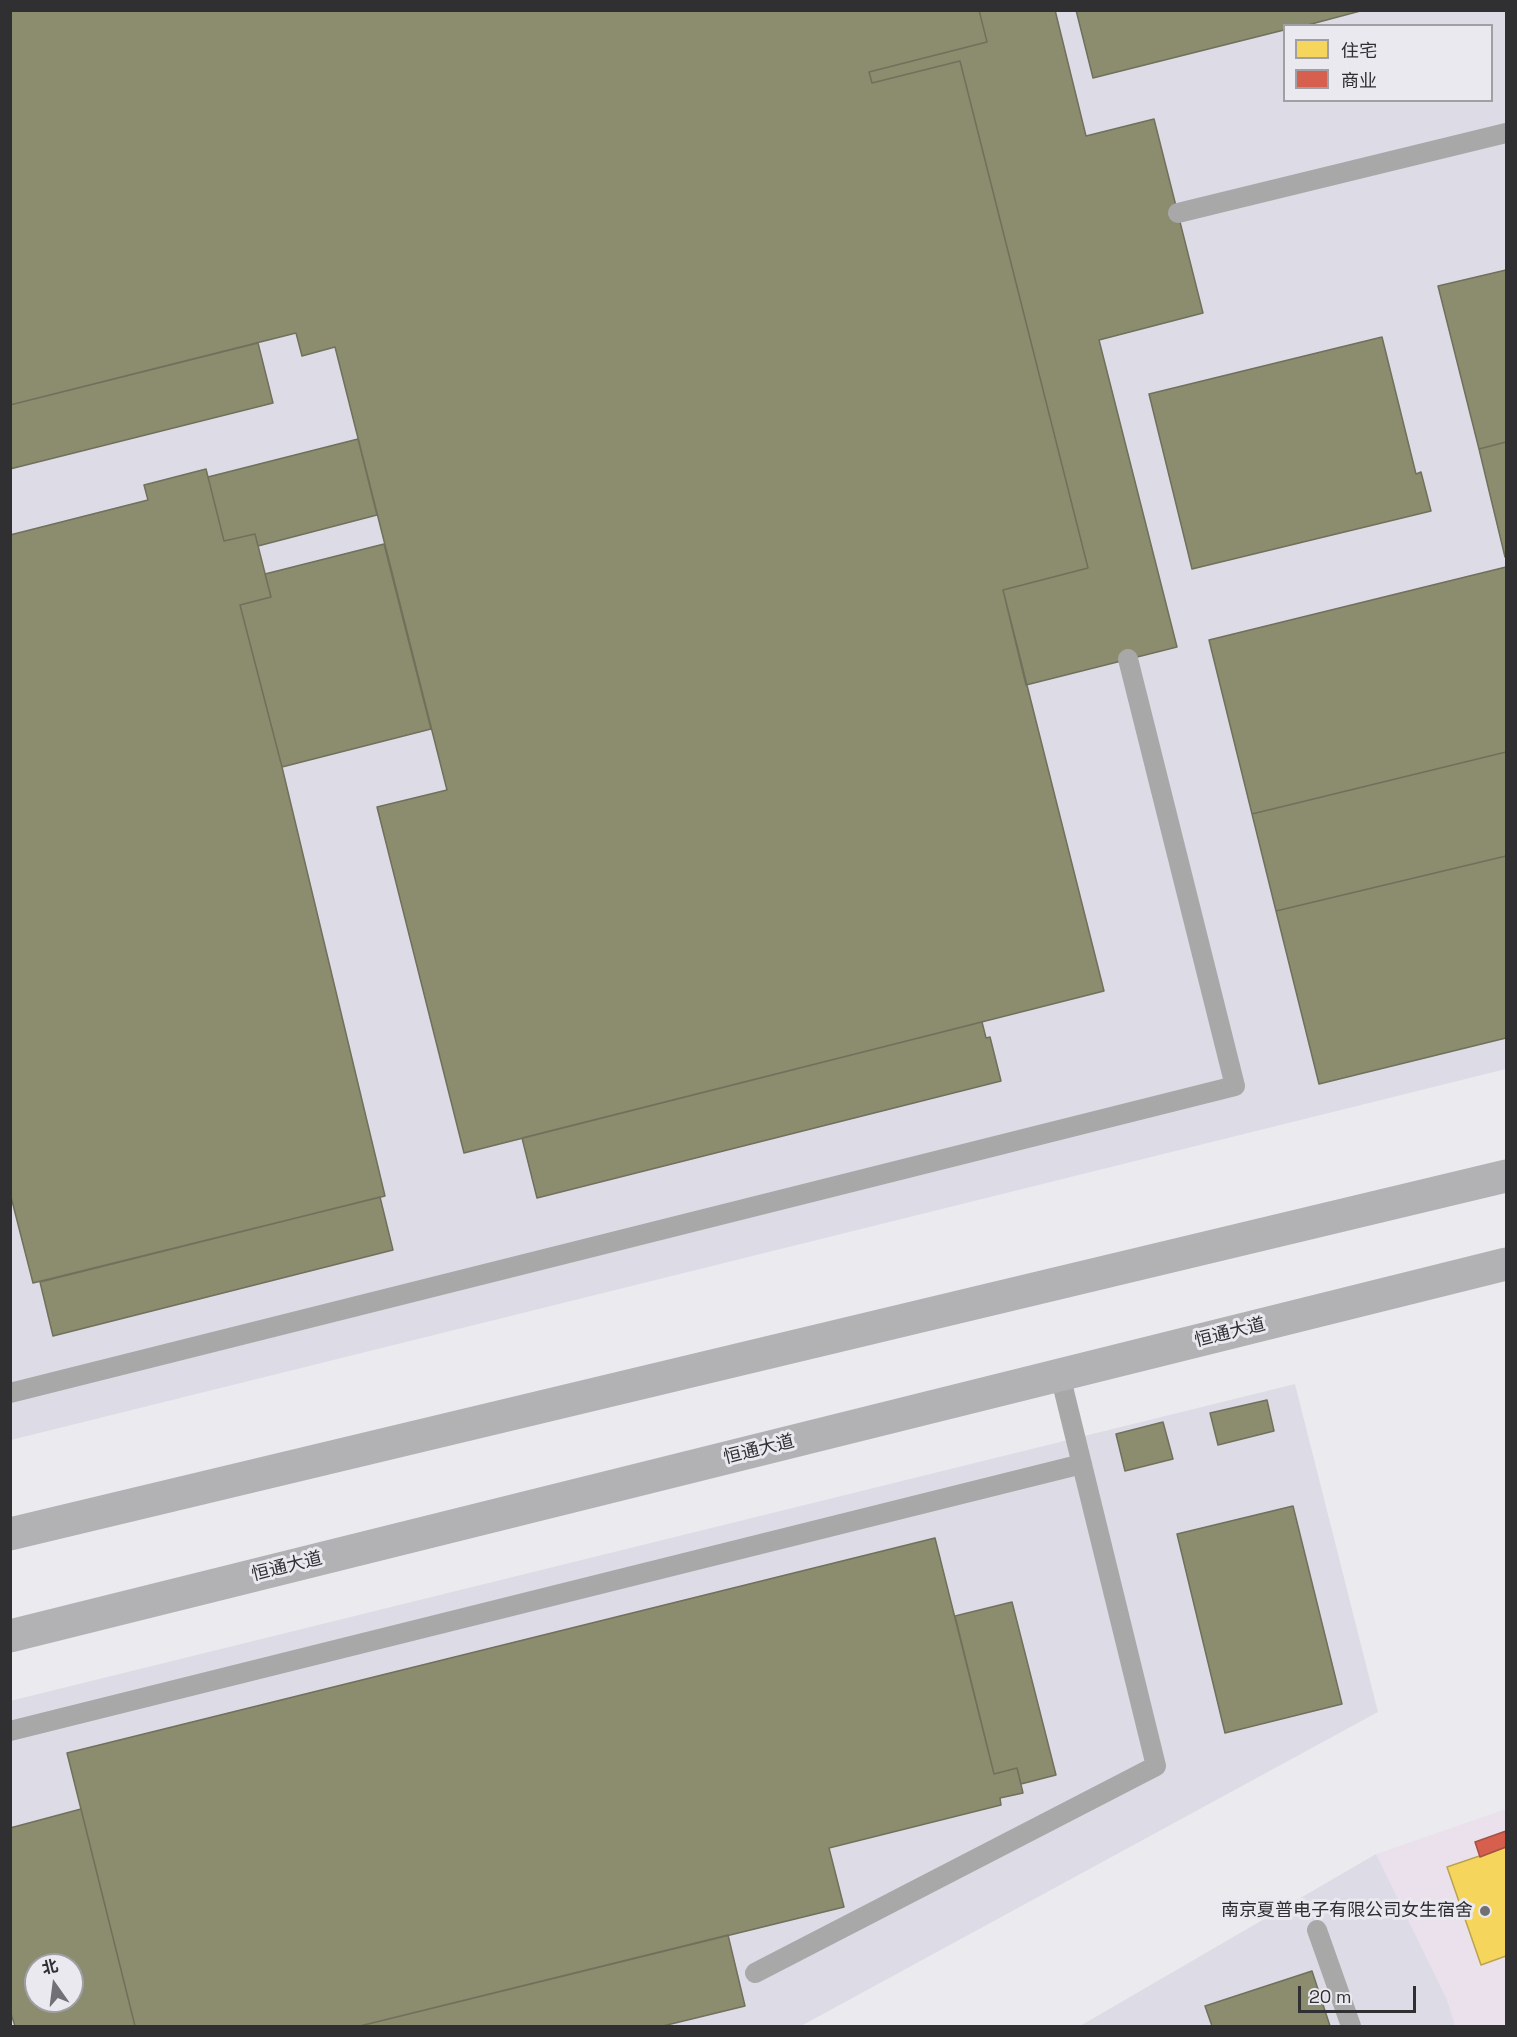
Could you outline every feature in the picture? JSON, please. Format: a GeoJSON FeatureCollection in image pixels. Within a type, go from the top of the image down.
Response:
{"type":"FeatureCollection","features":[{"type":"Feature","properties":{"kind":"main road"},"geometry":{"type":"LineString","coordinates":[[10,1534],[1506,1176]]}},
{"type":"Feature","properties":{"kind":"main road","name":"恒通大道"},"geometry":{"type":"LineString","coordinates":[[10,1636],[1506,1264]]}},
{"type":"Feature","properties":{"kind":"lane"},"geometry":{"type":"LineString","coordinates":[[1178,213],[1506,133]]}},
{"type":"Feature","properties":{"kind":"lane"},"geometry":{"type":"LineString","coordinates":[[10,1394],[1235,1086],[1128,659]]}},
{"type":"Feature","properties":{"kind":"lane"},"geometry":{"type":"LineString","coordinates":[[755,1973],[1156,1766],[1060,1376]]}},
{"type":"Feature","properties":{"kind":"lane"},"geometry":{"type":"LineString","coordinates":[[10,1731],[1082,1464]]}},
{"type":"Feature","properties":{"kind":"lane"},"geometry":{"type":"LineString","coordinates":[[1317,1930],[1351,2026]]}},
{"type":"Feature","properties":{"kind":"shaded area"},"geometry":{"type":"Polygon","coordinates":[[[10,11],[1506,11],[1506,1069],[11,1440],[10,11]]]}},
{"type":"Feature","properties":{"kind":"shaded area"},"geometry":{"type":"Polygon","coordinates":[[[1295,1384],[1378,1712],[801,2026],[11,2026],[10,1701],[1295,1384]]]}},
{"type":"Feature","properties":{"kind":"shaded area"},"geometry":{"type":"Polygon","coordinates":[[[1506,1809],[1506,2026],[1441,2026],[1376,1854],[1506,1809]]]}},
{"type":"Feature","properties":{"kind":"shaded area"},"geometry":{"type":"Polygon","coordinates":[[[1376,1854],[1447,2000],[1455,2026],[1080,2026],[1376,1854]]]}},
{"type":"Feature","properties":{"kind":"building: 住宅","name":"南京夏普电子有限公司女生宿舍"},"geometry":{"type":"Polygon","coordinates":[[[1506,1847],[1506,1956],[1481,1965],[1447,1867],[1506,1847]]]}},
{"type":"Feature","properties":{"kind":"building: 商业"},"geometry":{"type":"Polygon","coordinates":[[[1506,1831],[1506,1847],[1480,1857],[1475,1842],[1506,1831]]]}},
{"type":"Feature","properties":{"kind":"building: 工业"},"geometry":{"type":"Polygon","coordinates":[[[10,10],[979,10],[987,42],[869,72],[872,83],[960,61],[1088,568],[1003,590],[1104,991],[464,1153],[377,807],[447,790],[335,347],[302,356],[296,333],[10,405],[10,10]]]}},
{"type":"Feature","properties":{"kind":"building: 工业"},"geometry":{"type":"Polygon","coordinates":[[[979,10],[1055,10],[1086,136],[1154,119],[1203,313],[1099,340],[1177,647],[1026,685],[1003,590],[1088,568],[960,61],[872,83],[869,72],[987,42],[979,10]]]}},
{"type":"Feature","properties":{"kind":"building: 工业"},"geometry":{"type":"Polygon","coordinates":[[[1076,10],[1364,10],[1312,24],[1283,24],[1283,30],[1093,78],[1076,10]]]}},
{"type":"Feature","properties":{"kind":"building: 工业"},"geometry":{"type":"Polygon","coordinates":[[[1506,270],[1506,442],[1479,449],[1438,286],[1506,270]]]}},
{"type":"Feature","properties":{"kind":"building: 工业"},"geometry":{"type":"Polygon","coordinates":[[[1382,337],[1416,474],[1421,472],[1431,511],[1192,569],[1149,394],[1382,337]]]}},
{"type":"Feature","properties":{"kind":"building: 工业"},"geometry":{"type":"Polygon","coordinates":[[[258,343],[273,403],[10,469],[10,405],[258,343]]]}},
{"type":"Feature","properties":{"kind":"building: 工业"},"geometry":{"type":"Polygon","coordinates":[[[358,439],[377,515],[258,546],[255,534],[224,541],[208,477],[358,439]]]}},
{"type":"Feature","properties":{"kind":"building: 工业"},"geometry":{"type":"Polygon","coordinates":[[[1506,442],[1506,556],[1505,557],[1479,449],[1506,442]]]}},
{"type":"Feature","properties":{"kind":"building: 工业"},"geometry":{"type":"Polygon","coordinates":[[[206,469],[224,541],[255,534],[271,597],[240,605],[282,767],[385,1196],[33,1283],[10,1193],[10,535],[148,500],[144,485],[206,469]]]}},
{"type":"Feature","properties":{"kind":"building: 工业"},"geometry":{"type":"Polygon","coordinates":[[[384,544],[431,729],[282,767],[240,605],[271,597],[265,574],[384,544]]]}},
{"type":"Feature","properties":{"kind":"building: 工业"},"geometry":{"type":"Polygon","coordinates":[[[1506,567],[1506,752],[1252,814],[1209,640],[1506,567]]]}},
{"type":"Feature","properties":{"kind":"building: 工业"},"geometry":{"type":"Polygon","coordinates":[[[1506,752],[1506,856],[1276,911],[1252,814],[1506,752]]]}},
{"type":"Feature","properties":{"kind":"building: 工业"},"geometry":{"type":"Polygon","coordinates":[[[1506,856],[1506,1038],[1319,1084],[1276,911],[1506,856]]]}},
{"type":"Feature","properties":{"kind":"building: 工业"},"geometry":{"type":"Polygon","coordinates":[[[982,1022],[986,1038],[990,1037],[1001,1081],[537,1198],[522,1138],[982,1022]]]}},
{"type":"Feature","properties":{"kind":"building: 工业"},"geometry":{"type":"Polygon","coordinates":[[[380,1197],[393,1250],[53,1336],[40,1282],[380,1197]]]}},
{"type":"Feature","properties":{"kind":"building: 工业"},"geometry":{"type":"Polygon","coordinates":[[[1267,1400],[1274,1431],[1218,1445],[1210,1413],[1267,1400]]]}},
{"type":"Feature","properties":{"kind":"building: 工业"},"geometry":{"type":"Polygon","coordinates":[[[1163,1422],[1173,1459],[1125,1471],[1116,1434],[1163,1422]]]}},
{"type":"Feature","properties":{"kind":"building: 工业"},"geometry":{"type":"Polygon","coordinates":[[[1293,1506],[1342,1704],[1225,1733],[1177,1534],[1293,1506]]]}},
{"type":"Feature","properties":{"kind":"building: 工业"},"geometry":{"type":"Polygon","coordinates":[[[935,1538],[994,1774],[1017,1768],[1023,1793],[1000,1798],[1001,1805],[829,1848],[844,1907],[360,2026],[135,2026],[67,1753],[935,1538]]]}},
{"type":"Feature","properties":{"kind":"building: 工业"},"geometry":{"type":"Polygon","coordinates":[[[1012,1602],[1056,1775],[1021,1784],[1017,1768],[994,1774],[955,1616],[1012,1602]]]}},
{"type":"Feature","properties":{"kind":"building: 工业"},"geometry":{"type":"Polygon","coordinates":[[[81,1809],[135,2026],[15,2026],[10,2011],[10,1828],[81,1809]]]}},
{"type":"Feature","properties":{"kind":"building: 工业"},"geometry":{"type":"Polygon","coordinates":[[[728,1935],[745,2006],[663,2026],[360,2026],[728,1935]]]}},
{"type":"Feature","properties":{"kind":"building: 工业"},"geometry":{"type":"Polygon","coordinates":[[[1312,1971],[1330,2026],[1212,2026],[1205,2006],[1312,1971]]]}},
{"type":"Feature","properties":{"kind":"place","name":"南京夏普电子有限公司女生宿舍"},"geometry":{"type":"Point","coordinates":[1485,1911]}}]}
